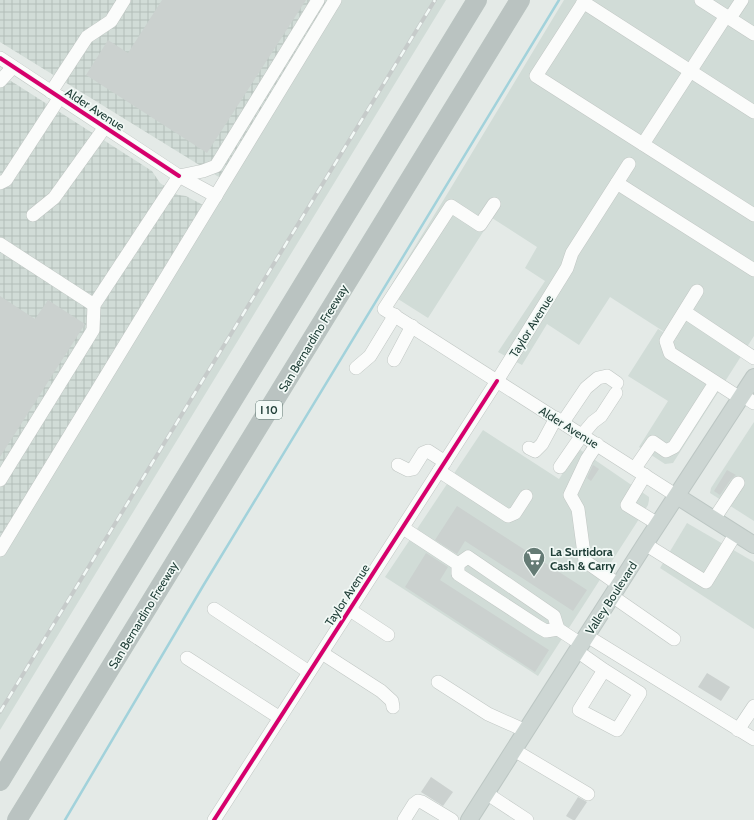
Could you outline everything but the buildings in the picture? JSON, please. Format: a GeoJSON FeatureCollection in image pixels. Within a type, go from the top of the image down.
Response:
{"type":"FeatureCollection","features":[{"type":"Feature","properties":{"kind":"highway"},"geometry":{"type":"LineString","coordinates":[[0,781],[477,0]]}},
{"type":"Feature","properties":{"kind":"highway","name":"San Bernardino Freeway"},"geometry":{"type":"LineString","coordinates":[[17,820],[520,0]]}},
{"type":"Feature","properties":{"kind":"main road","name":"Valley Boulevard"},"geometry":{"type":"LineString","coordinates":[[469,820],[658,524],[745,399],[754,377]]}},
{"type":"Feature","properties":{"kind":"main road","name":"Alder Avenue"},"geometry":{"type":"LineString","coordinates":[[677,496],[754,545]]}},
{"type":"Feature","properties":{"kind":"street"},"geometry":{"type":"LineString","coordinates":[[0,183],[6,180],[87,37],[111,21],[124,0]]}},
{"type":"Feature","properties":{"kind":"street"},"geometry":{"type":"LineString","coordinates":[[0,480],[93,330],[94,305],[179,176],[216,166],[318,0]]}},
{"type":"Feature","properties":{"kind":"street"},"geometry":{"type":"LineString","coordinates":[[0,550],[336,0]]}},
{"type":"Feature","properties":{"kind":"street"},"geometry":{"type":"LineString","coordinates":[[701,0],[754,34]]}},
{"type":"Feature","properties":{"kind":"street"},"geometry":{"type":"LineString","coordinates":[[643,144],[690,71],[728,17],[742,0]]}},
{"type":"Feature","properties":{"kind":"street"},"geometry":{"type":"LineString","coordinates":[[754,112],[584,1],[536,76],[754,215]]}},
{"type":"Feature","properties":{"kind":"street","name":"Alder Avenue"},"geometry":{"type":"LineString","coordinates":[[0,58],[179,176],[216,196]]}},
{"type":"Feature","properties":{"kind":"street"},"geometry":{"type":"LineString","coordinates":[[0,81],[13,67]]}},
{"type":"Feature","properties":{"kind":"street"},"geometry":{"type":"LineString","coordinates":[[33,215],[54,198],[105,127]]}},
{"type":"Feature","properties":{"kind":"street","name":"Taylor Avenue"},"geometry":{"type":"LineString","coordinates":[[214,820],[497,381],[567,268],[572,253],[629,164]]}},
{"type":"Feature","properties":{"kind":"street"},"geometry":{"type":"LineString","coordinates":[[617,183],[754,270]]}},
{"type":"Feature","properties":{"kind":"street"},"geometry":{"type":"LineString","coordinates":[[356,368],[370,356],[390,312],[451,206],[480,225],[494,204]]}},
{"type":"Feature","properties":{"kind":"street"},"geometry":{"type":"LineString","coordinates":[[0,244],[94,305]]}},
{"type":"Feature","properties":{"kind":"street"},"geometry":{"type":"LineString","coordinates":[[698,291],[666,341],[670,353],[745,399]]}},
{"type":"Feature","properties":{"kind":"street","name":"Alder Avenue"},"geometry":{"type":"LineString","coordinates":[[390,312],[677,496]]}},
{"type":"Feature","properties":{"kind":"street"},"geometry":{"type":"LineString","coordinates":[[685,312],[754,358]]}},
{"type":"Feature","properties":{"kind":"street"},"geometry":{"type":"LineString","coordinates":[[394,360],[412,326]]}},
{"type":"Feature","properties":{"kind":"street"},"geometry":{"type":"LineString","coordinates":[[529,448],[535,451],[586,388],[598,378],[607,376],[617,388],[602,416],[593,422],[582,434],[560,467]]}},
{"type":"Feature","properties":{"kind":"street"},"geometry":{"type":"LineString","coordinates":[[658,524],[627,505],[640,472],[653,442],[666,451],[674,447],[715,382]]}},
{"type":"Feature","properties":{"kind":"street"},"geometry":{"type":"LineString","coordinates":[[597,444],[587,459],[570,495],[578,509],[586,561],[616,590],[674,639]]}},
{"type":"Feature","properties":{"kind":"street"},"geometry":{"type":"LineString","coordinates":[[398,465],[408,470],[413,469],[423,453],[428,451],[442,467],[508,516],[514,513],[526,496]]}},
{"type":"Feature","properties":{"kind":"street"},"geometry":{"type":"LineString","coordinates":[[714,519],[738,483]]}},
{"type":"Feature","properties":{"kind":"street"},"geometry":{"type":"LineString","coordinates":[[403,528],[458,564]]}},
{"type":"Feature","properties":{"kind":"street"},"geometry":{"type":"LineString","coordinates":[[645,544],[706,582],[736,533]]}},
{"type":"Feature","properties":{"kind":"street"},"geometry":{"type":"LineString","coordinates":[[458,564],[468,558],[554,616],[558,629],[582,644],[754,739]]}},
{"type":"Feature","properties":{"kind":"street"},"geometry":{"type":"LineString","coordinates":[[458,564],[458,574],[532,623],[546,631],[558,629]]}},
{"type":"Feature","properties":{"kind":"street"},"geometry":{"type":"LineString","coordinates":[[214,610],[309,672]]}},
{"type":"Feature","properties":{"kind":"street"},"geometry":{"type":"LineString","coordinates":[[350,610],[388,635]]}},
{"type":"Feature","properties":{"kind":"street"},"geometry":{"type":"LineString","coordinates":[[582,644],[604,670],[640,693],[617,730],[579,710],[604,670]]}},
{"type":"Feature","properties":{"kind":"street"},"geometry":{"type":"LineString","coordinates":[[322,653],[381,691],[392,701],[393,707]]}},
{"type":"Feature","properties":{"kind":"street"},"geometry":{"type":"LineString","coordinates":[[187,658],[280,718]]}},
{"type":"Feature","properties":{"kind":"street"},"geometry":{"type":"LineString","coordinates":[[438,682],[488,714],[526,731]]}},
{"type":"Feature","properties":{"kind":"street"},"geometry":{"type":"LineString","coordinates":[[738,730],[754,706]]}},
{"type":"Feature","properties":{"kind":"street"},"geometry":{"type":"LineString","coordinates":[[514,750],[588,794]]}},
{"type":"Feature","properties":{"kind":"street"},"geometry":{"type":"LineString","coordinates":[[486,794],[527,820]]}},
{"type":"Feature","properties":{"kind":"street"},"geometry":{"type":"LineString","coordinates":[[404,820],[414,804],[418,801],[452,820]]}},
{"type":"Feature","properties":{"kind":"shaded area"},"geometry":{"type":"Polygon","coordinates":[[[0,0],[328,0],[222,179],[0,42],[0,0]]]}},
{"type":"Feature","properties":{"kind":"shaded area"},"geometry":{"type":"Polygon","coordinates":[[[328,0],[446,0],[0,730],[0,537],[222,179],[328,0]]]}},
{"type":"Feature","properties":{"kind":"shaded area"},"geometry":{"type":"Polygon","coordinates":[[[564,0],[754,0],[754,336],[673,463],[665,464],[639,447],[668,401],[628,376],[658,329],[680,342],[610,297],[579,345],[547,324],[522,365],[498,352],[545,281],[525,268],[537,247],[492,218],[428,318],[387,292],[564,0]]]}},
{"type":"Feature","properties":{"kind":"shaded area"},"geometry":{"type":"Polygon","coordinates":[[[0,74],[152,171],[160,183],[178,195],[186,196],[205,206],[0,537],[0,74]]]}},
{"type":"Feature","properties":{"kind":"shaded area"},"geometry":{"type":"Polygon","coordinates":[[[754,422],[754,521],[710,493],[711,488],[754,422]]]}},
{"type":"Feature","properties":{"kind":"shaded area"},"geometry":{"type":"Polygon","coordinates":[[[483,430],[559,479],[579,449],[649,497],[648,505],[538,676],[385,577],[483,430]]]}},
{"type":"Feature","properties":{"kind":"shaded area"},"geometry":{"type":"Polygon","coordinates":[[[687,523],[754,562],[754,629],[660,568],[687,523]]]}},
{"type":"Feature","properties":{"kind":"waterway"},"geometry":{"type":"LineString","coordinates":[[65,820],[203,586],[559,0]]}},
{"type":"Feature","properties":{"kind":"railway"},"geometry":{"type":"LineString","coordinates":[[0,712],[435,0]]}},
{"type":"Feature","properties":{"kind":"cycle path"},"geometry":{"type":"LineString","coordinates":[[0,58],[179,176]]}},
{"type":"Feature","properties":{"kind":"cycle path"},"geometry":{"type":"LineString","coordinates":[[214,820],[497,381]]}},
{"type":"Feature","properties":{"kind":"place","name":"La Surtidora Cash & Carry"},"geometry":{"type":"Point","coordinates":[534,578]}}]}
